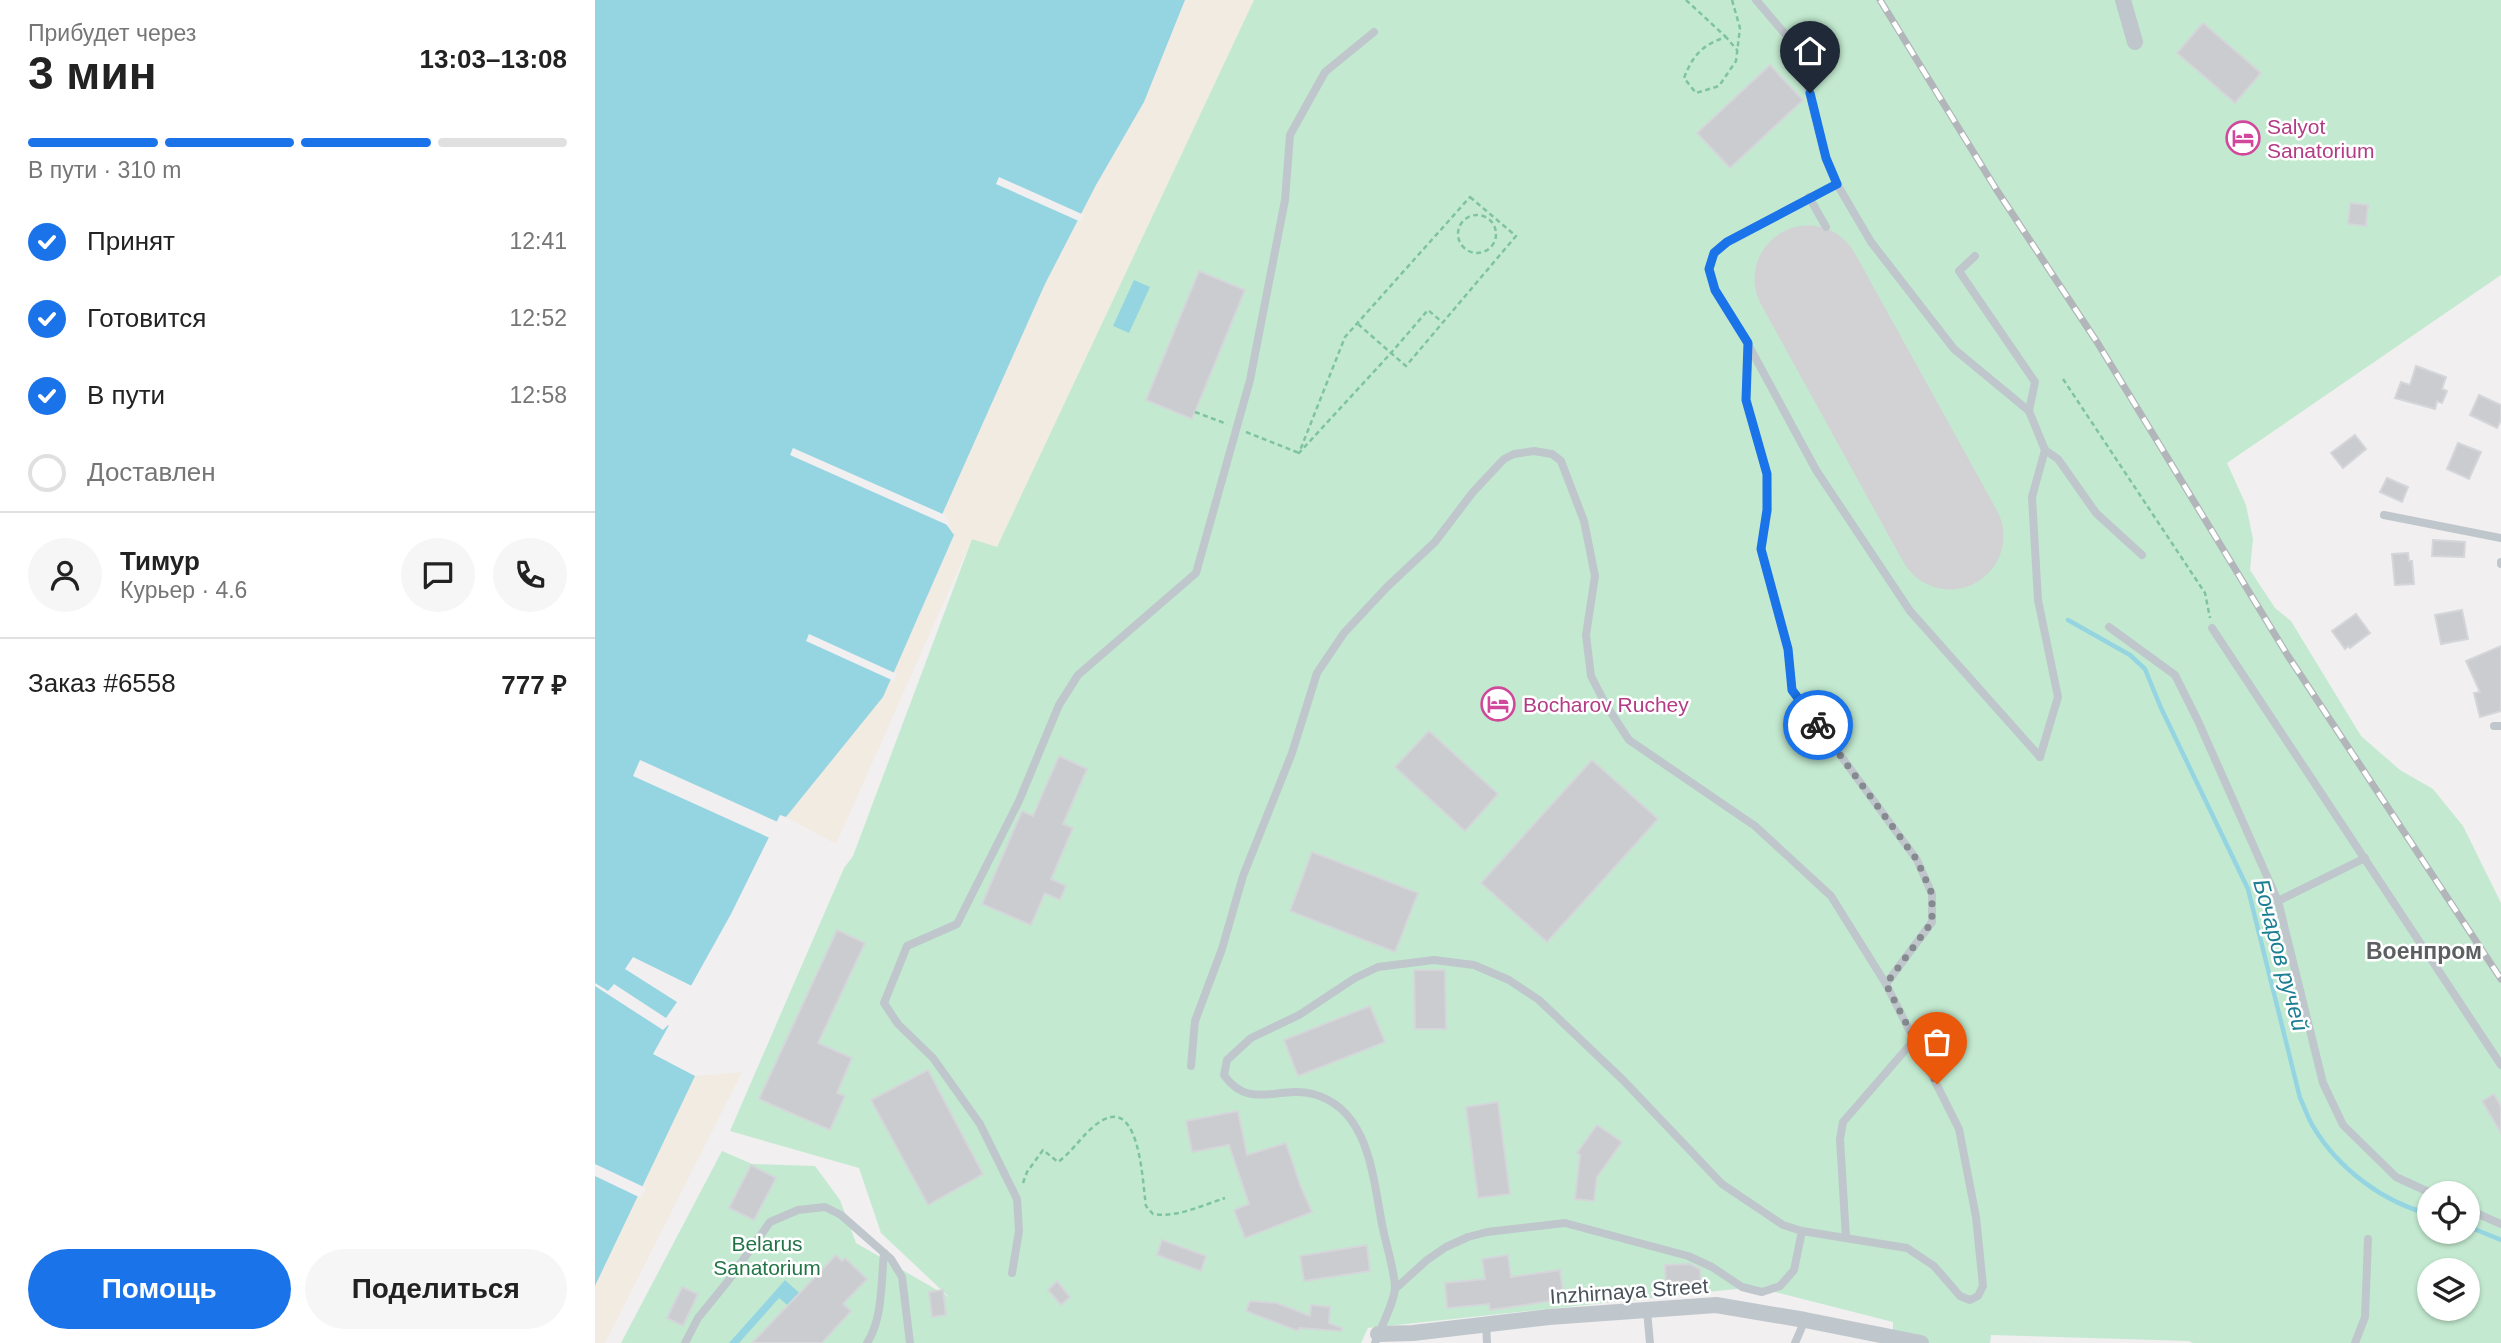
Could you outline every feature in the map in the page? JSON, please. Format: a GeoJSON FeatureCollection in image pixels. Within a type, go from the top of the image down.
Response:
{"type":"FeatureCollection","features":[{"type":"Feature","properties":{"kind":"street"},"geometry":{"type":"LineString","coordinates":[[2123,0],[2135,42]]}},
{"type":"Feature","properties":{"kind":"street","name":"Inzhirnaya Street"},"geometry":{"type":"LineString","coordinates":[[1376,1338],[1486,1323],[1716,1305],[1921,1343]]}},
{"type":"Feature","properties":{"kind":"lane"},"geometry":{"type":"LineString","coordinates":[[1756,0],[1798,49],[1826,158],[1837,184],[1871,242],[1954,349],[2029,411],[2045,450],[2058,460],[2096,513],[2143,555]]}},
{"type":"Feature","properties":{"kind":"lane"},"geometry":{"type":"LineString","coordinates":[[1012,1273],[1019,1231],[1017,1199],[980,1124],[933,1058],[898,1024],[884,1003],[907,946],[957,924],[1019,801],[1059,705],[1078,675],[1196,573],[1250,380],[1286,200],[1290,135],[1325,72],[1374,32]]}},
{"type":"Feature","properties":{"kind":"lane"},"geometry":{"type":"LineString","coordinates":[[1837,184],[1727,242],[1714,253],[1709,269],[1715,290],[1748,343],[1816,470],[1910,611],[2041,757],[2058,697],[2038,600],[2032,496],[2045,450]]}},
{"type":"Feature","properties":{"kind":"lane"},"geometry":{"type":"LineString","coordinates":[[1809,197],[1826,227]]}},
{"type":"Feature","properties":{"kind":"lane"},"geometry":{"type":"LineString","coordinates":[[1975,256],[1959,271],[2035,382],[2029,411]]}},
{"type":"Feature","properties":{"kind":"lane"},"geometry":{"type":"LineString","coordinates":[[1748,343],[1746,400],[1767,474],[1767,510],[1761,549],[1788,649],[1792,690],[1917,860],[1932,894],[1932,922],[1886,984]]}},
{"type":"Feature","properties":{"kind":"lane"},"geometry":{"type":"LineString","coordinates":[[1191,1066],[1195,1021],[1223,949],[1243,876],[1292,753],[1317,673],[1344,633],[1434,542],[1473,492],[1504,459],[1514,454],[1534,451],[1552,454],[1561,461],[1584,521],[1595,576],[1586,635],[1591,676],[1606,705],[1629,740],[1755,826],[1831,896],[1886,984],[1959,1129],[1976,1217],[1983,1286],[1978,1296],[1970,1300],[1960,1296],[1934,1266],[1907,1248],[1802,1231],[1783,1225],[1722,1184],[1623,1080],[1549,1009],[1509,980],[1474,965],[1434,960],[1378,967],[1355,978],[1299,1014],[1251,1038],[1227,1060],[1224,1076],[1232,1087],[1243,1093],[1312,1094],[1332,1102],[1349,1117],[1366,1146],[1395,1289]]}},
{"type":"Feature","properties":{"kind":"lane"},"geometry":{"type":"LineString","coordinates":[[2384,515],[2501,538]]}},
{"type":"Feature","properties":{"kind":"lane"},"geometry":{"type":"LineString","coordinates":[[2109,627],[2175,675],[2198,721],[2278,901],[2323,1083],[2343,1125],[2396,1177],[2417,1187]]}},
{"type":"Feature","properties":{"kind":"lane"},"geometry":{"type":"LineString","coordinates":[[2212,628],[2501,1065]]}},
{"type":"Feature","properties":{"kind":"lane"},"geometry":{"type":"LineString","coordinates":[[2278,901],[2365,858]]}},
{"type":"Feature","properties":{"kind":"lane"},"geometry":{"type":"LineString","coordinates":[[1846,1238],[1840,1139],[1843,1122],[1915,1039]]}},
{"type":"Feature","properties":{"kind":"lane"},"geometry":{"type":"LineString","coordinates":[[685,1343],[698,1318],[770,1222],[799,1210],[825,1207],[841,1215],[891,1259],[902,1277],[910,1343]]}},
{"type":"Feature","properties":{"kind":"lane"},"geometry":{"type":"LineString","coordinates":[[2480,1215],[2501,1224]]}},
{"type":"Feature","properties":{"kind":"lane"},"geometry":{"type":"LineString","coordinates":[[1376,1338],[1395,1289],[1446,1247],[1487,1232],[1565,1223],[1688,1256],[1712,1267],[1742,1287],[1762,1292],[1780,1286],[1794,1270],[1802,1231]]}},
{"type":"Feature","properties":{"kind":"lane"},"geometry":{"type":"LineString","coordinates":[[2355,1343],[2365,1317],[2368,1239]]}},
{"type":"Feature","properties":{"kind":"lane"},"geometry":{"type":"LineString","coordinates":[[867,1343],[874,1333],[877,1319],[884,1253]]}},
{"type":"Feature","properties":{"kind":"lane"},"geometry":{"type":"LineString","coordinates":[[1647,1311],[1650,1343]]}},
{"type":"Feature","properties":{"kind":"lane"},"geometry":{"type":"LineString","coordinates":[[1795,1343],[1805,1320]]}},
{"type":"Feature","properties":{"kind":"lane"},"geometry":{"type":"LineString","coordinates":[[1486,1323],[1487,1343]]}},
{"type":"Feature","properties":{"kind":"path"},"geometry":{"type":"LineString","coordinates":[[1686,0],[1737,50]]}},
{"type":"Feature","properties":{"kind":"path"},"geometry":{"type":"LineString","coordinates":[[1726,37],[1710,43],[1691,60],[1684,78],[1696,93],[1719,86],[1736,61],[1740,28],[1732,0]]}},
{"type":"Feature","properties":{"kind":"path"},"geometry":{"type":"LineString","coordinates":[[1357,323],[1391,353],[1406,366],[1516,236],[1469,197],[1357,323],[1345,337],[1299,453],[1391,353],[1428,310],[1442,322]]}},
{"type":"Feature","properties":{"kind":"path"},"geometry":{"type":"LineString","coordinates":[[1476,214],[1492,218],[1497,233],[1492,247],[1478,253],[1464,248],[1458,234],[1463,220],[1476,214]]}},
{"type":"Feature","properties":{"kind":"path"},"geometry":{"type":"LineString","coordinates":[[2063,379],[2205,593],[2212,628]]}},
{"type":"Feature","properties":{"kind":"path"},"geometry":{"type":"LineString","coordinates":[[1017,1199],[1027,1172],[1043,1150],[1058,1162],[1093,1126],[1109,1116],[1120,1117],[1130,1126],[1136,1141],[1146,1206],[1153,1214],[1164,1216],[1226,1198]]}},
{"type":"Feature","properties":{"kind":"green space","name":"Bocharov Ruchey"},"geometry":{"type":"Polygon","coordinates":[[[1249,0],[2501,0],[2501,275],[2227,463],[2246,505],[2253,539],[2250,570],[2275,608],[2291,621],[2361,736],[2400,770],[2433,789],[2463,826],[2501,903],[2501,1343],[2193,1343],[1991,1335],[1990,1343],[1893,1343],[1893,1322],[1755,1287],[1368,1328],[1361,1343],[621,1343],[722,1151],[752,1164],[815,1166],[840,1200],[856,1243],[949,1297],[881,1233],[859,1168],[730,1131],[844,868],[853,856],[972,539],[997,546],[1249,0]]]}},
{"type":"Feature","properties":{"kind":"sand"},"geometry":{"type":"Polygon","coordinates":[[[1185,0],[1254,0],[997,547],[972,539],[836,844],[786,817],[883,696],[954,536],[941,517],[1045,284],[1096,185],[1144,102],[1185,0]]]}},
{"type":"Feature","properties":{"kind":"sand"},"geometry":{"type":"Polygon","coordinates":[[[742,1072],[605,1343],[595,1343],[595,1286],[695,1076],[742,1072]]]}},
{"type":"Feature","properties":{"kind":"water"},"geometry":{"type":"Polygon","coordinates":[[[595,0],[1185,0],[1144,102],[1096,185],[1045,284],[941,517],[954,535],[883,697],[786,817],[780,815],[731,914],[653,1054],[695,1076],[595,1286],[595,0]]]}},
{"type":"Feature","properties":{"kind":"water"},"geometry":{"type":"Polygon","coordinates":[[[1134,280],[1150,287],[1129,333],[1113,326],[1134,280]]]}},
{"type":"Feature","properties":{"kind":"water"},"geometry":{"type":"Polygon","coordinates":[[[785,1280],[817,1309],[806,1321],[779,1298],[739,1343],[729,1343],[785,1280]]]}},
{"type":"Feature","properties":{"kind":"pier"},"geometry":{"type":"Polygon","coordinates":[[[999,177],[1084,215],[1081,222],[996,184],[999,177]]]}},
{"type":"Feature","properties":{"kind":"pier"},"geometry":{"type":"Polygon","coordinates":[[[793,448],[945,515],[952,527],[790,455],[793,448]]]}},
{"type":"Feature","properties":{"kind":"pier"},"geometry":{"type":"Polygon","coordinates":[[[809,634],[897,674],[894,681],[806,641],[809,634]]]}},
{"type":"Feature","properties":{"kind":"pier"},"geometry":{"type":"Polygon","coordinates":[[[640,760],[780,823],[772,839],[633,776],[640,760]]]}},
{"type":"Feature","properties":{"kind":"pier"},"geometry":{"type":"Polygon","coordinates":[[[633,957],[694,987],[671,1028],[668,1025],[663,1030],[595,986],[595,983],[608,991],[614,984],[666,1018],[677,1002],[625,969],[633,957]]]}},
{"type":"Feature","properties":{"kind":"pier"},"geometry":{"type":"Polygon","coordinates":[[[595,1164],[646,1188],[641,1198],[595,1176],[595,1164]]]}},
{"type":"Feature","properties":{"kind":"building"},"geometry":{"type":"Polygon","coordinates":[[[2203,23],[2261,73],[2235,103],[2177,53],[2203,23]]]}},
{"type":"Feature","properties":{"kind":"building"},"geometry":{"type":"Polygon","coordinates":[[[1770,65],[1803,100],[1730,168],[1697,133],[1770,65]]]}},
{"type":"Feature","properties":{"kind":"building"},"geometry":{"type":"Polygon","coordinates":[[[2350,203],[2368,205],[2366,226],[2348,224],[2350,203]]]}},
{"type":"Feature","properties":{"kind":"building"},"geometry":{"type":"Polygon","coordinates":[[[1199,271],[1245,290],[1192,419],[1146,400],[1199,271]]]}},
{"type":"Feature","properties":{"kind":"building"},"geometry":{"type":"Polygon","coordinates":[[[2416,366],[2446,377],[2442,389],[2447,391],[2442,403],[2437,401],[2435,409],[2395,398],[2401,382],[2410,385],[2416,366]]]}},
{"type":"Feature","properties":{"kind":"building"},"geometry":{"type":"Polygon","coordinates":[[[2479,395],[2501,405],[2501,420],[2497,428],[2470,415],[2479,395]]]}},
{"type":"Feature","properties":{"kind":"building"},"geometry":{"type":"Polygon","coordinates":[[[2355,435],[2366,449],[2343,468],[2331,453],[2355,435]]]}},
{"type":"Feature","properties":{"kind":"building"},"geometry":{"type":"Polygon","coordinates":[[[2458,443],[2481,452],[2469,479],[2447,469],[2458,443]]]}},
{"type":"Feature","properties":{"kind":"building"},"geometry":{"type":"Polygon","coordinates":[[[2387,478],[2408,487],[2402,502],[2380,492],[2387,478]]]}},
{"type":"Feature","properties":{"kind":"building"},"geometry":{"type":"Polygon","coordinates":[[[2433,540],[2465,542],[2464,557],[2432,556],[2433,540]]]}},
{"type":"Feature","properties":{"kind":"building"},"geometry":{"type":"Polygon","coordinates":[[[2408,553],[2409,561],[2412,561],[2414,584],[2395,585],[2392,554],[2408,553]]]}},
{"type":"Feature","properties":{"kind":"building"},"geometry":{"type":"Polygon","coordinates":[[[2462,610],[2468,639],[2441,644],[2435,615],[2462,610]]]}},
{"type":"Feature","properties":{"kind":"building"},"geometry":{"type":"Polygon","coordinates":[[[2356,614],[2370,633],[2345,649],[2332,631],[2356,614]]]}},
{"type":"Feature","properties":{"kind":"building"},"geometry":{"type":"Polygon","coordinates":[[[2501,646],[2501,711],[2480,717],[2474,693],[2480,692],[2466,661],[2501,646]]]}},
{"type":"Feature","properties":{"kind":"building"},"geometry":{"type":"Polygon","coordinates":[[[1429,731],[1498,794],[1465,831],[1395,767],[1429,731]]]}},
{"type":"Feature","properties":{"kind":"building"},"geometry":{"type":"Polygon","coordinates":[[[1059,756],[1087,769],[1063,824],[1073,828],[1051,879],[1066,886],[1060,900],[1045,893],[1031,925],[982,904],[1022,811],[1033,816],[1059,756]]]}},
{"type":"Feature","properties":{"kind":"building"},"geometry":{"type":"Polygon","coordinates":[[[1592,760],[1658,819],[1547,942],[1481,883],[1592,760]]]}},
{"type":"Feature","properties":{"kind":"building"},"geometry":{"type":"Polygon","coordinates":[[[1312,852],[1418,893],[1395,952],[1290,911],[1312,852]]]}},
{"type":"Feature","properties":{"kind":"building"},"geometry":{"type":"Polygon","coordinates":[[[837,930],[865,943],[818,1043],[852,1058],[837,1093],[845,1096],[830,1130],[759,1099],[837,930]]]}},
{"type":"Feature","properties":{"kind":"building"},"geometry":{"type":"Polygon","coordinates":[[[1414,970],[1445,970],[1446,1029],[1415,1029],[1414,970]]]}},
{"type":"Feature","properties":{"kind":"building"},"geometry":{"type":"Polygon","coordinates":[[[1370,1006],[1385,1042],[1298,1076],[1284,1040],[1370,1006]]]}},
{"type":"Feature","properties":{"kind":"building"},"geometry":{"type":"Polygon","coordinates":[[[928,1070],[983,1174],[928,1205],[871,1100],[928,1070]]]}},
{"type":"Feature","properties":{"kind":"building"},"geometry":{"type":"Polygon","coordinates":[[[2494,1094],[2501,1106],[2501,1133],[2482,1101],[2494,1094]]]}},
{"type":"Feature","properties":{"kind":"building"},"geometry":{"type":"Polygon","coordinates":[[[1498,1102],[1510,1194],[1478,1198],[1466,1107],[1498,1102]]]}},
{"type":"Feature","properties":{"kind":"building"},"geometry":{"type":"Polygon","coordinates":[[[1238,1111],[1247,1155],[1286,1143],[1312,1212],[1245,1238],[1234,1210],[1249,1204],[1229,1145],[1192,1152],[1186,1121],[1238,1111]]]}},
{"type":"Feature","properties":{"kind":"building"},"geometry":{"type":"Polygon","coordinates":[[[1597,1125],[1622,1142],[1597,1177],[1594,1201],[1575,1199],[1580,1155],[1577,1153],[1597,1125]]]}},
{"type":"Feature","properties":{"kind":"building"},"geometry":{"type":"Polygon","coordinates":[[[751,1165],[776,1178],[754,1220],[729,1208],[751,1165]]]}},
{"type":"Feature","properties":{"kind":"building"},"geometry":{"type":"Polygon","coordinates":[[[1162,1240],[1206,1256],[1201,1271],[1157,1255],[1162,1240]]]}},
{"type":"Feature","properties":{"kind":"building"},"geometry":{"type":"Polygon","coordinates":[[[1367,1245],[1370,1271],[1304,1281],[1300,1256],[1367,1245]]]}},
{"type":"Feature","properties":{"kind":"building"},"geometry":{"type":"Polygon","coordinates":[[[836,1255],[842,1261],[845,1258],[867,1279],[843,1304],[851,1311],[822,1343],[752,1343],[836,1255]]]}},
{"type":"Feature","properties":{"kind":"building"},"geometry":{"type":"Polygon","coordinates":[[[1508,1255],[1511,1277],[1560,1270],[1564,1299],[1490,1310],[1489,1304],[1447,1308],[1445,1283],[1485,1279],[1482,1259],[1508,1255]]]}},
{"type":"Feature","properties":{"kind":"building"},"geometry":{"type":"Polygon","coordinates":[[[1690,1264],[1700,1269],[1701,1289],[1666,1290],[1665,1265],[1690,1264]]]}},
{"type":"Feature","properties":{"kind":"building"},"geometry":{"type":"Polygon","coordinates":[[[1057,1281],[1070,1297],[1061,1305],[1048,1290],[1057,1281]]]}},
{"type":"Feature","properties":{"kind":"building"},"geometry":{"type":"Polygon","coordinates":[[[682,1287],[698,1294],[683,1326],[667,1318],[682,1287]]]}},
{"type":"Feature","properties":{"kind":"building"},"geometry":{"type":"Polygon","coordinates":[[[943,1290],[946,1315],[932,1317],[929,1292],[943,1290]]]}},
{"type":"Feature","properties":{"kind":"building"},"geometry":{"type":"Polygon","coordinates":[[[1250,1301],[1277,1303],[1310,1316],[1311,1305],[1330,1307],[1329,1323],[1342,1328],[1341,1331],[1299,1328],[1298,1331],[1246,1311],[1250,1301]]]}},
{"type":"Feature","properties":{"kind":"waterway","name":"Бочаров ручей"},"geometry":{"type":"LineString","coordinates":[[2068,620],[2130,655],[2145,669],[2248,889],[2300,1098],[2312,1125],[2324,1143],[2349,1170],[2379,1192],[2417,1210]]}},
{"type":"Feature","properties":{"kind":"waterway","name":"Бочаров ручей"},"geometry":{"type":"LineString","coordinates":[[2480,1231],[2501,1240]]}},
{"type":"Feature","properties":{"kind":"runway"},"geometry":{"type":"LineString","coordinates":[[1808,279],[1950,536]]}},
{"type":"Feature","properties":{"kind":"railway"},"geometry":{"type":"LineString","coordinates":[[1880,0],[1996,189],[2097,342],[2288,656],[2501,979]]}},
{"type":"Feature","properties":{"kind":"way so far"},"geometry":{"type":"LineString","coordinates":[[1818,725],[1917,860],[1932,894],[1932,922],[1886,984],[1937,1084]]}},
{"type":"Feature","properties":{"kind":"place","name":"Salyot Sanatorium"},"geometry":{"type":"Point","coordinates":[2243,138]}},
{"type":"Feature","properties":{"kind":"place","name":"Bocharov Ruchey"},"geometry":{"type":"Point","coordinates":[1498,704]}},
{"type":"Feature","properties":{"kind":"district","name":"Военпром"},"geometry":{"type":"Point","coordinates":[2424,951]}},
{"type":"Feature","properties":{"kind":"route"},"geometry":{"type":"LineString","coordinates":[[1810,93],[1826,158],[1837,184],[1727,242],[1714,253],[1709,269],[1715,290],[1748,343],[1746,400],[1767,474],[1767,510],[1761,549],[1788,649],[1792,690],[1818,725]]}},
{"type":"Feature","properties":{"kind":"park label","name":"Belarus Sanatorium"},"geometry":{"type":"Point","coordinates":[767,1255]}}]}
